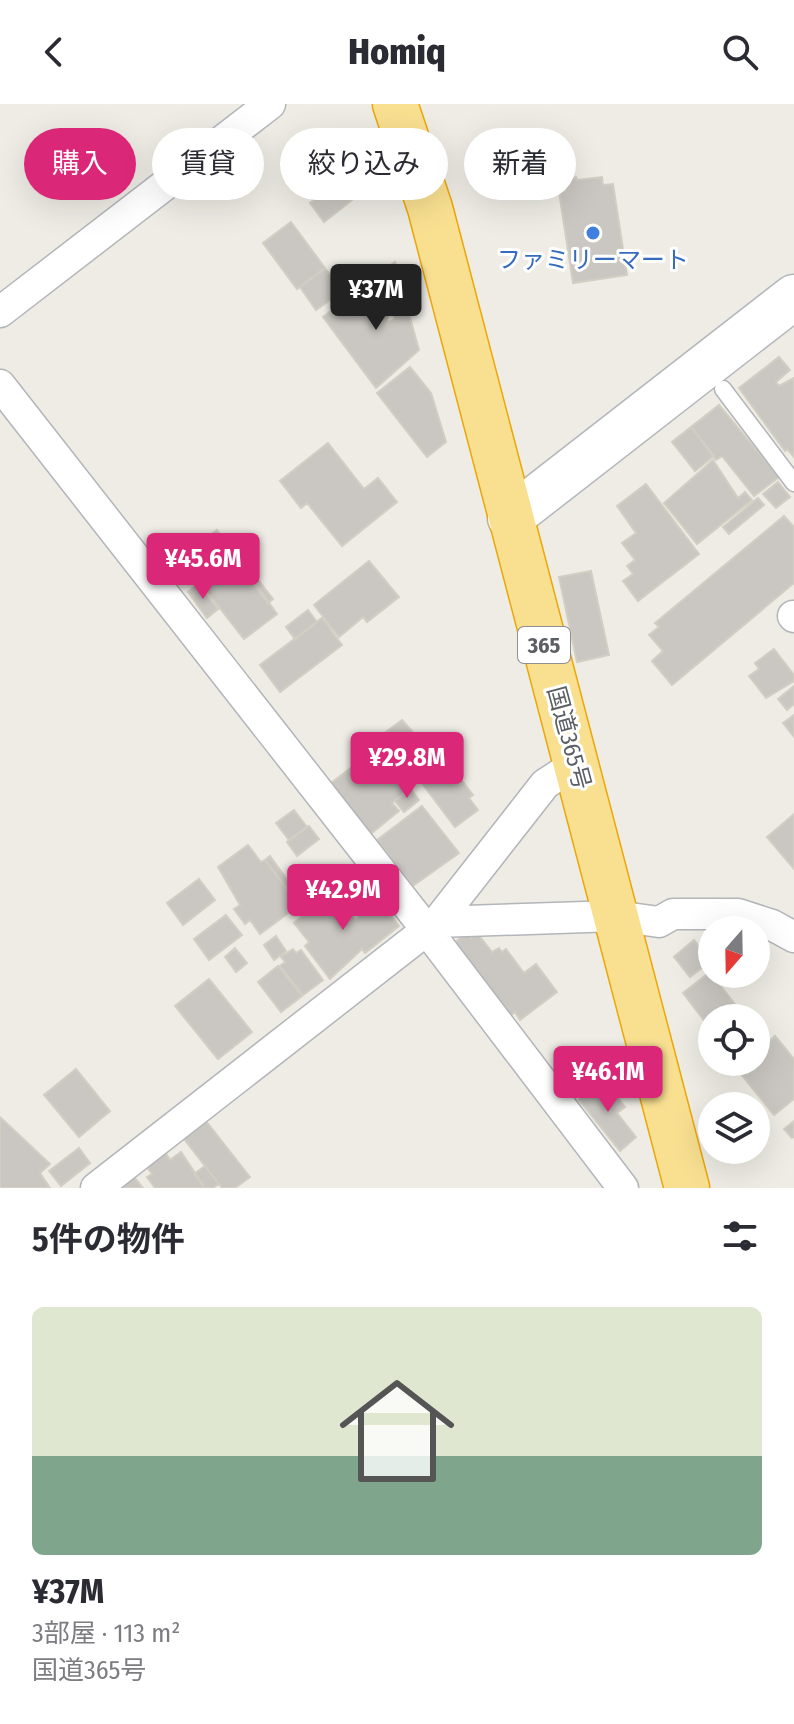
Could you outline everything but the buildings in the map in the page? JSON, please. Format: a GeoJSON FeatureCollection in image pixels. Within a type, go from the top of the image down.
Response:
{"type":"FeatureCollection","features":[{"type":"Feature","properties":{"kind":"highway","name":"国道365号"},"geometry":{"type":"LineString","coordinates":[[395,104],[430,208],[687,1188]]}},
{"type":"Feature","properties":{"kind":"street"},"geometry":{"type":"LineString","coordinates":[[0,312],[270,104]]}},
{"type":"Feature","properties":{"kind":"street"},"geometry":{"type":"LineString","coordinates":[[510,518],[794,297]]}},
{"type":"Feature","properties":{"kind":"street"},"geometry":{"type":"LineString","coordinates":[[0,385],[432,925],[623,1188]]}},
{"type":"Feature","properties":{"kind":"street"},"geometry":{"type":"LineString","coordinates":[[96,1188],[432,925],[545,784],[576,764]]}},
{"type":"Feature","properties":{"kind":"street"},"geometry":{"type":"LineString","coordinates":[[432,925],[616,916],[659,922],[673,914],[738,914],[787,925]]}},
{"type":"Feature","properties":{"kind":"lane"},"geometry":{"type":"LineString","coordinates":[[723,389],[794,483]]}},
{"type":"Feature","properties":{"kind":"place","name":"ファミリーマート"},"geometry":{"type":"Point","coordinates":[593,233]}}]}
